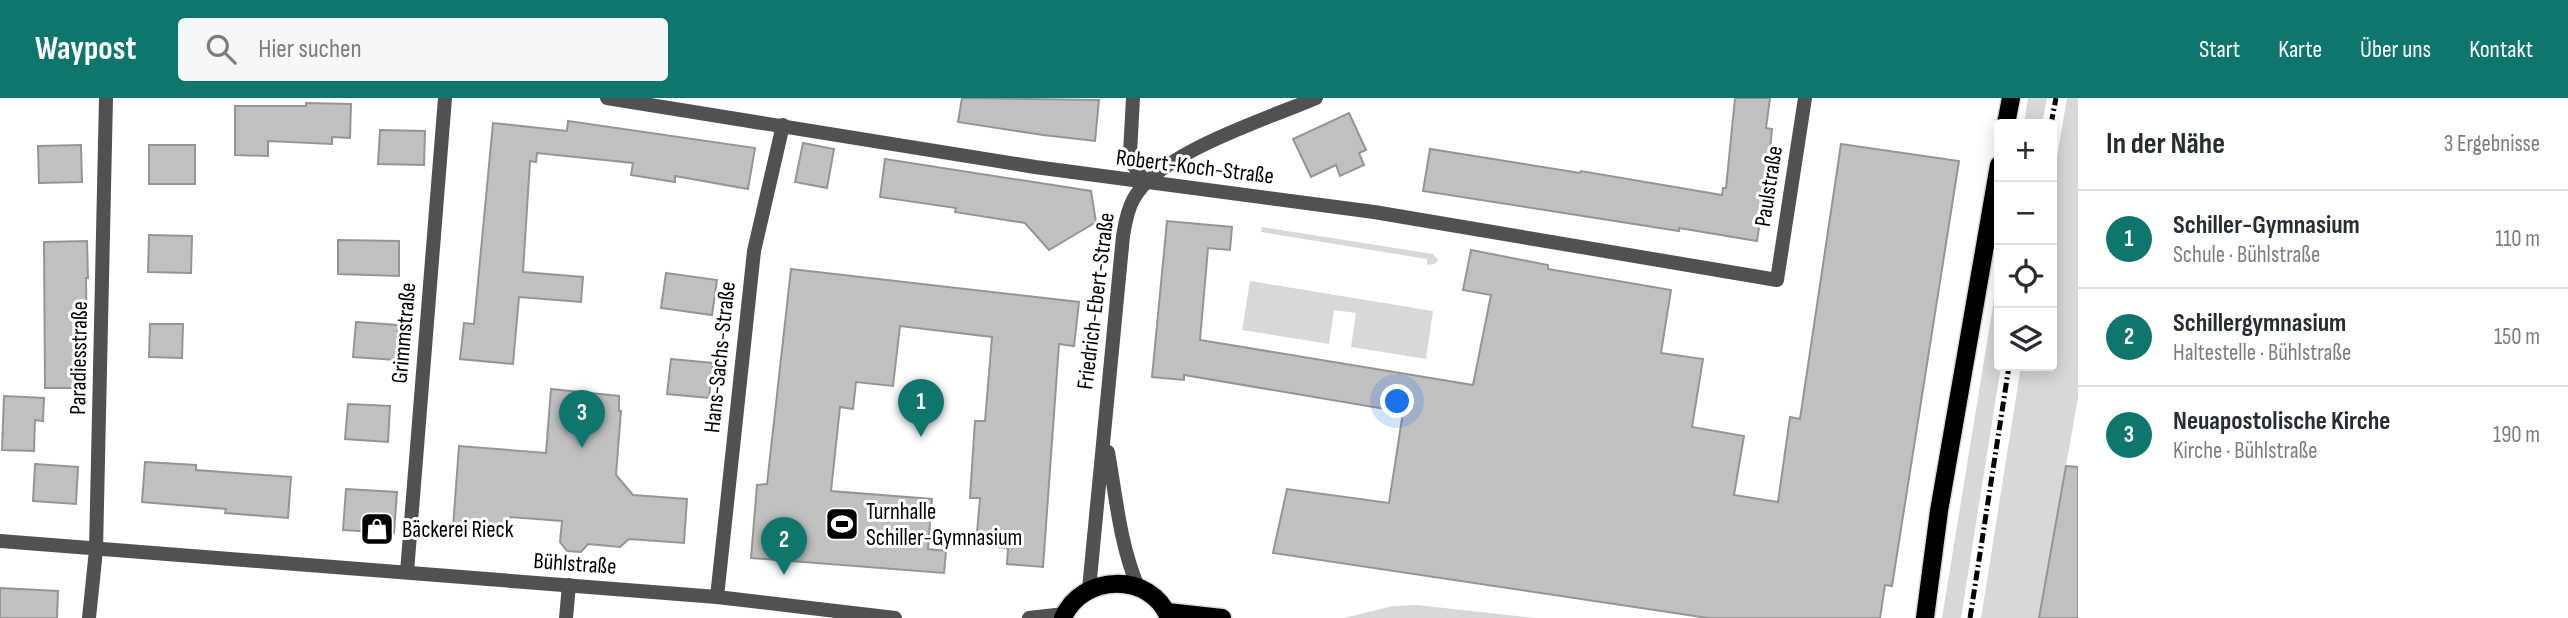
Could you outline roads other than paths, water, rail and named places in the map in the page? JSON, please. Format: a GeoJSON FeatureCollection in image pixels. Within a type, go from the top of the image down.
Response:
{"type":"FeatureCollection","features":[{"type":"Feature","properties":{"kind":"main road"},"geometry":{"type":"LineString","coordinates":[[2007,119],[2011,98]]}},
{"type":"Feature","properties":{"kind":"main road"},"geometry":{"type":"LineString","coordinates":[[1924,618],[1939,511],[1996,182]]}},
{"type":"Feature","properties":{"kind":"main road"},"geometry":{"type":"LineString","coordinates":[[1063,616],[1079,596],[1089,589],[1122,583],[1138,587],[1155,597],[1168,615],[1222,618]]}},
{"type":"Feature","properties":{"kind":"street","name":"Paradiesstraße"},"geometry":{"type":"LineString","coordinates":[[89,618],[96,550],[107,98]]}},
{"type":"Feature","properties":{"kind":"street","name":"Grimmstraße"},"geometry":{"type":"LineString","coordinates":[[407,572],[445,98]]}},
{"type":"Feature","properties":{"kind":"street","name":"Robert-Koch-Straße"},"geometry":{"type":"LineString","coordinates":[[607,98],[1035,167],[1400,216],[1777,280]]}},
{"type":"Feature","properties":{"kind":"street"},"geometry":{"type":"LineString","coordinates":[[1133,98],[1130,153],[1132,163],[1145,182],[1180,156],[1315,98]]}},
{"type":"Feature","properties":{"kind":"street","name":"Paulstraße"},"geometry":{"type":"LineString","coordinates":[[1777,280],[1805,98]]}},
{"type":"Feature","properties":{"kind":"street","name":"Hans-Sachs-Straße"},"geometry":{"type":"LineString","coordinates":[[717,597],[754,251],[783,125]]}},
{"type":"Feature","properties":{"kind":"street","name":"Friedrich-Ebert-Straße"},"geometry":{"type":"LineString","coordinates":[[1089,589],[1123,236],[1133,199],[1145,182]]}},
{"type":"Feature","properties":{"kind":"street","name":"Friedrich-Ebert-Straße"},"geometry":{"type":"LineString","coordinates":[[1105,434],[1124,544],[1138,587]]}},
{"type":"Feature","properties":{"kind":"street","name":"Bühlstraße"},"geometry":{"type":"LineString","coordinates":[[0,541],[717,597],[895,618]]}},
{"type":"Feature","properties":{"kind":"street"},"geometry":{"type":"LineString","coordinates":[[566,618],[569,585]]}},
{"type":"Feature","properties":{"kind":"street"},"geometry":{"type":"LineString","coordinates":[[1029,618],[1063,616]]}},
{"type":"Feature","properties":{"kind":"railway"},"geometry":{"type":"LineString","coordinates":[[2052,119],[2056,98]]}},
{"type":"Feature","properties":{"kind":"railway"},"geometry":{"type":"LineString","coordinates":[[1970,618],[2008,371]]}},
{"type":"Feature","properties":{"kind":"place","name":"Schiller-Gymnasium"},"geometry":{"type":"Point","coordinates":[921,437]}},
{"type":"Feature","properties":{"kind":"place","name":"Neuapostolische Kirche"},"geometry":{"type":"Point","coordinates":[582,448]}},
{"type":"Feature","properties":{"kind":"place","name":"Turnhalle Schiller-Gymnasium"},"geometry":{"type":"Point","coordinates":[842,524]}},
{"type":"Feature","properties":{"kind":"place","name":"Bäckerei Rieck"},"geometry":{"type":"Point","coordinates":[377,529]}},
{"type":"Feature","properties":{"kind":"place","name":"Schillergymnasium"},"geometry":{"type":"Point","coordinates":[784,575]}}]}
